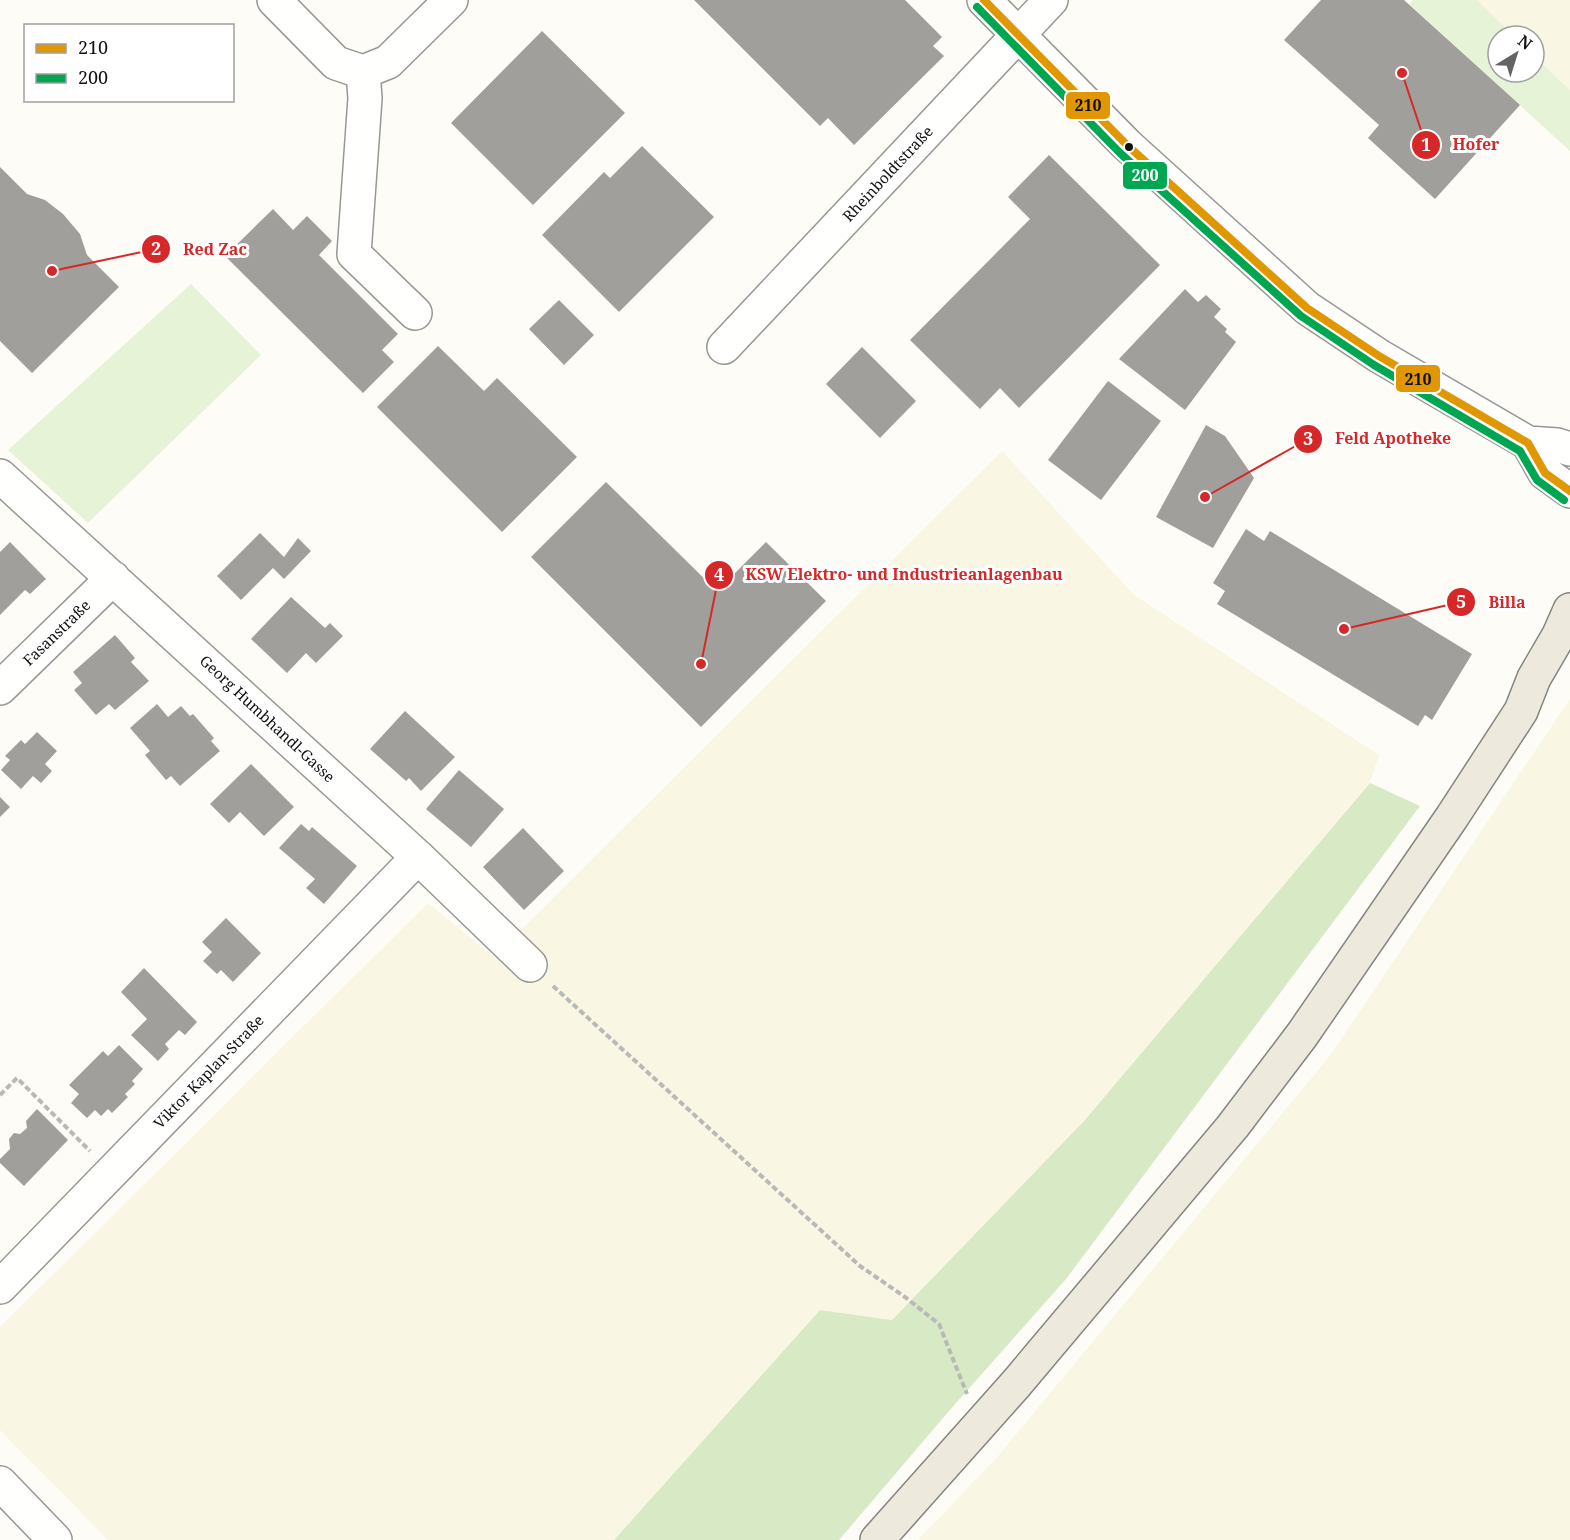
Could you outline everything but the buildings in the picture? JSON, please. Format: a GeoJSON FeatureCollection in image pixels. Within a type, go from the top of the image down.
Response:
{"type":"FeatureCollection","features":[{"type":"Feature","properties":{"kind":"main road"},"geometry":{"type":"LineString","coordinates":[[1521,711],[1534,678],[1559,635],[1570,610]]}},
{"type":"Feature","properties":{"kind":"main road"},"geometry":{"type":"LineString","coordinates":[[877,1540],[985,1419],[1233,1126],[1295,1044],[1521,711],[1545,687],[1570,648]]}},
{"type":"Feature","properties":{"kind":"street"},"geometry":{"type":"LineString","coordinates":[[274,0],[336,63],[363,72],[388,62],[451,0]]}},
{"type":"Feature","properties":{"kind":"street"},"geometry":{"type":"LineString","coordinates":[[984,0],[1127,145],[1307,308],[1379,356],[1528,443],[1557,445],[1570,449]]}},
{"type":"Feature","properties":{"kind":"street","name":"Rheinboldtstraße"},"geometry":{"type":"LineString","coordinates":[[724,347],[1051,0]]}},
{"type":"Feature","properties":{"kind":"street"},"geometry":{"type":"LineString","coordinates":[[363,72],[366,98],[354,254],[415,313]]}},
{"type":"Feature","properties":{"kind":"street"},"geometry":{"type":"LineString","coordinates":[[1528,443],[1545,473],[1570,491]]}},
{"type":"Feature","properties":{"kind":"street","name":"Georg Humbhandl-Gasse"},"geometry":{"type":"LineString","coordinates":[[0,476],[418,857],[530,965]]}},
{"type":"Feature","properties":{"kind":"street","name":"Fasanstraße"},"geometry":{"type":"LineString","coordinates":[[0,688],[113,578]]}},
{"type":"Feature","properties":{"kind":"street","name":"Viktor Kaplan-Straße"},"geometry":{"type":"LineString","coordinates":[[0,1287],[418,857]]}},
{"type":"Feature","properties":{"kind":"street"},"geometry":{"type":"LineString","coordinates":[[0,1483],[56,1540]]}},
{"type":"Feature","properties":{"kind":"path"},"geometry":{"type":"LineString","coordinates":[[530,965],[860,1266],[939,1324],[965,1391],[985,1419]]}},
{"type":"Feature","properties":{"kind":"path"},"geometry":{"type":"LineString","coordinates":[[0,1095],[17,1078],[111,1173]]}},
{"type":"Feature","properties":{"kind":"shaded area"},"geometry":{"type":"Polygon","coordinates":[[[1477,0],[1570,0],[1570,90],[1546,67],[1546,24],[1502,24],[1477,0]]]}},
{"type":"Feature","properties":{"kind":"shaded area"},"geometry":{"type":"Polygon","coordinates":[[[1002,451],[1134,595],[1379,755],[1370,783],[1084,1121],[892,1320],[820,1310],[614,1540],[108,1540],[0,1430],[0,1327],[428,903],[494,957],[1002,451]]]}},
{"type":"Feature","properties":{"kind":"shaded area"},"geometry":{"type":"Polygon","coordinates":[[[1570,699],[1570,1540],[918,1540],[998,1456],[1329,1057],[1570,699]]]}},
{"type":"Feature","properties":{"kind":"green space"},"geometry":{"type":"Polygon","coordinates":[[[1413,0],[1477,0],[1502,24],[1486,24],[1486,74],[1409,4],[1413,0]]]}},
{"type":"Feature","properties":{"kind":"green space"},"geometry":{"type":"Polygon","coordinates":[[[1546,67],[1570,90],[1570,151],[1497,84],[1546,84],[1546,67]]]}},
{"type":"Feature","properties":{"kind":"green space"},"geometry":{"type":"Polygon","coordinates":[[[191,284],[261,355],[88,523],[8,450],[191,284]]]}},
{"type":"Feature","properties":{"kind":"green space"},"geometry":{"type":"Polygon","coordinates":[[[1370,783],[1420,806],[1066,1279],[839,1540],[614,1540],[820,1310],[892,1320],[1084,1121],[1370,783]]]}},
{"type":"Feature","properties":{"kind":"transit line","name":"210"},"geometry":{"type":"LineString","coordinates":[[984,0],[1127,145],[1307,308],[1379,356],[1528,443],[1545,473],[1570,491]]}},
{"type":"Feature","properties":{"kind":"transit line","name":"200"},"geometry":{"type":"LineString","coordinates":[[977,7],[1120,153],[1301,316],[1374,365],[1520,451],[1537,480],[1564,500]]}},
{"type":"Feature","properties":{"kind":"place","name":"Hofer"},"geometry":{"type":"Point","coordinates":[1402,73]}},
{"type":"Feature","properties":{"kind":"place","name":"Red Zac"},"geometry":{"type":"Point","coordinates":[52,271]}},
{"type":"Feature","properties":{"kind":"place","name":"Feld Apotheke"},"geometry":{"type":"Point","coordinates":[1205,497]}},
{"type":"Feature","properties":{"kind":"place","name":"Billa"},"geometry":{"type":"Point","coordinates":[1344,629]}},
{"type":"Feature","properties":{"kind":"place","name":"KSW Elektro- und Industrieanlagenbau"},"geometry":{"type":"Point","coordinates":[701,664]}}]}
